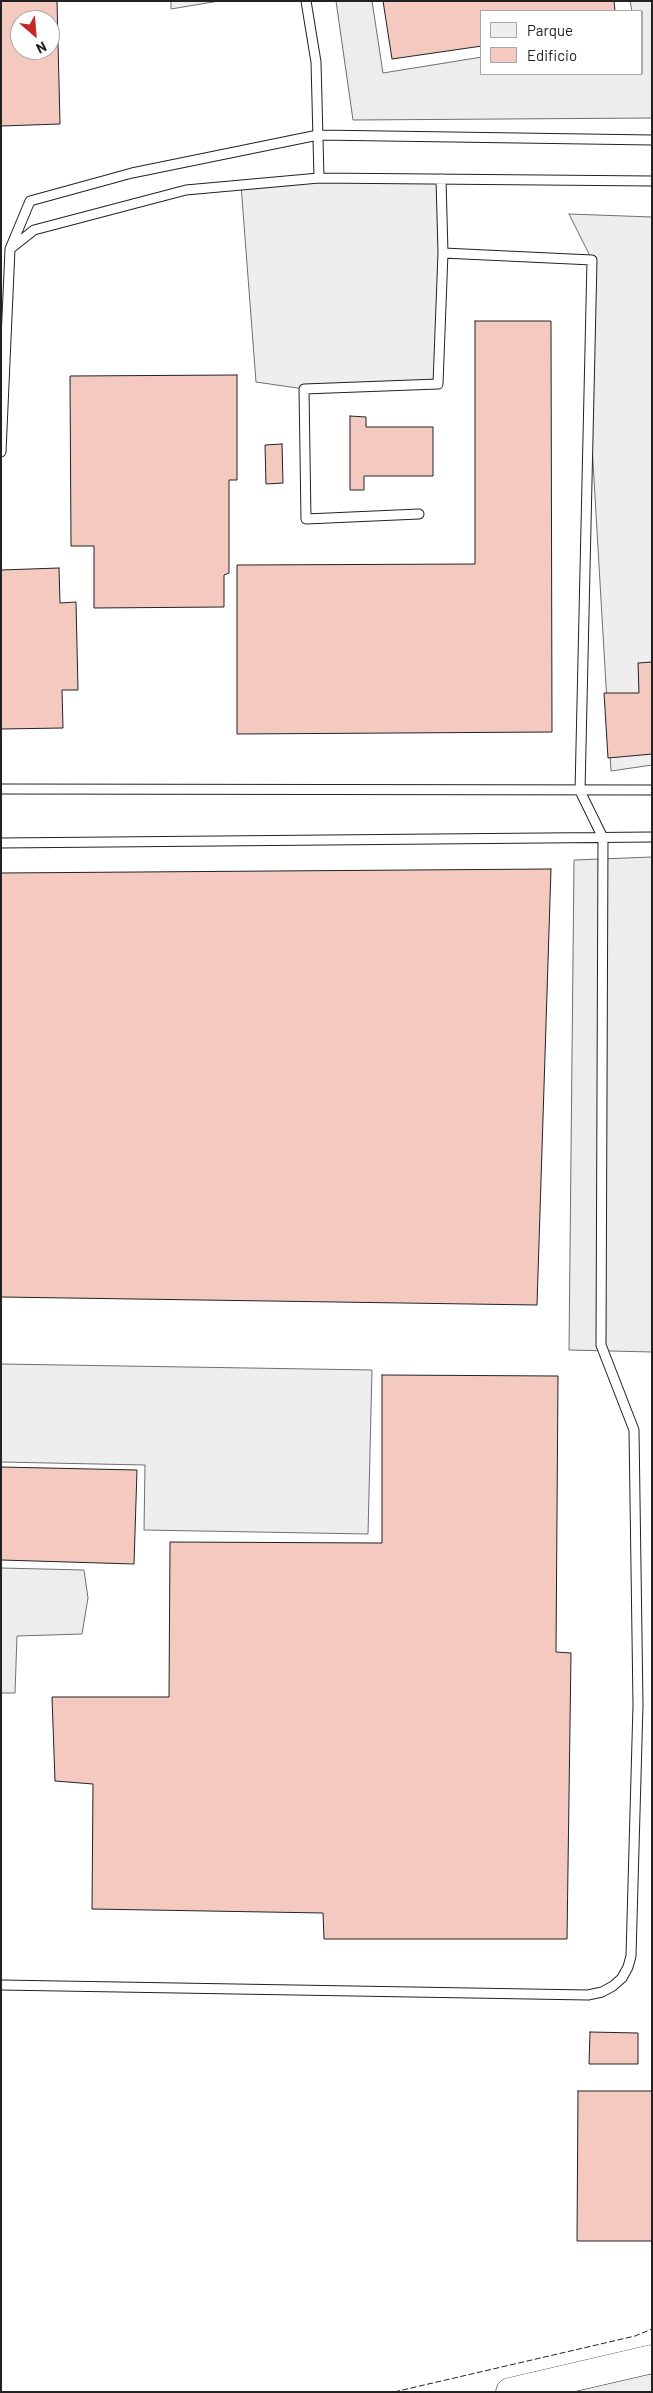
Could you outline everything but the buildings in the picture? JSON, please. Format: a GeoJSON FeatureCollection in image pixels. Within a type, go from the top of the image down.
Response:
{"type":"FeatureCollection","features":[{"type":"Feature","properties":{"kind":"highway"},"geometry":{"type":"LineString","coordinates":[[510,2392],[652,2359]]}},
{"type":"Feature","properties":{"kind":"lane"},"geometry":{"type":"LineString","coordinates":[[306,1],[316,62],[319,178]]}},
{"type":"Feature","properties":{"kind":"lane"},"geometry":{"type":"LineString","coordinates":[[1,452],[10,249],[30,200],[132,173],[318,135],[652,140]]}},
{"type":"Feature","properties":{"kind":"lane"},"geometry":{"type":"LineString","coordinates":[[10,249],[34,230],[186,190],[319,178],[652,181]]}},
{"type":"Feature","properties":{"kind":"lane"},"geometry":{"type":"LineString","coordinates":[[419,514],[306,519],[304,389],[438,384],[443,253],[442,178]]}},
{"type":"Feature","properties":{"kind":"lane"},"geometry":{"type":"LineString","coordinates":[[1,1985],[588,1995],[602,1992],[622,1978],[631,1956],[638,1705],[634,1430],[601,1345],[603,838],[580,791],[592,260],[443,253]]}},
{"type":"Feature","properties":{"kind":"lane"},"geometry":{"type":"LineString","coordinates":[[1,789],[652,790]]}},
{"type":"Feature","properties":{"kind":"lane"},"geometry":{"type":"LineString","coordinates":[[1,843],[652,837]]}},
{"type":"Feature","properties":{"kind":"green space"},"geometry":{"type":"Polygon","coordinates":[[[171,1],[219,1],[171,9],[171,1]]]}},
{"type":"Feature","properties":{"kind":"green space"},"geometry":{"type":"Polygon","coordinates":[[[319,178],[441,179],[438,384],[304,389],[256,382],[241,185],[319,178]]]}},
{"type":"Feature","properties":{"kind":"green space"},"geometry":{"type":"Polygon","coordinates":[[[569,214],[652,217],[652,765],[611,771],[589,394],[592,260],[569,214]]]}},
{"type":"Feature","properties":{"kind":"green space"},"geometry":{"type":"Polygon","coordinates":[[[1,1364],[372,1370],[368,1534],[144,1530],[145,1465],[1,1462],[1,1364]]]}},
{"type":"Feature","properties":{"kind":"green space"},"geometry":{"type":"Polygon","coordinates":[[[652,2366],[652,2392],[541,2392],[652,2366]]]}},
{"type":"Feature","properties":{"kind":"shaded area"},"geometry":{"type":"Polygon","coordinates":[[[336,1],[372,1],[383,73],[480,57],[480,75],[643,75],[643,10],[632,10],[630,1],[652,1],[652,118],[353,120],[336,1]]]}},
{"type":"Feature","properties":{"kind":"shaded area"},"geometry":{"type":"Polygon","coordinates":[[[652,857],[652,1352],[569,1350],[574,860],[652,857]]]}},
{"type":"Feature","properties":{"kind":"shaded area"},"geometry":{"type":"Polygon","coordinates":[[[1,1568],[84,1570],[88,1598],[82,1634],[17,1636],[15,1693],[1,1693],[1,1568]]]}},
{"type":"Feature","properties":{"kind":"fence"},"geometry":{"type":"LineString","coordinates":[[394,2392],[635,2336],[652,2329]]}}]}
